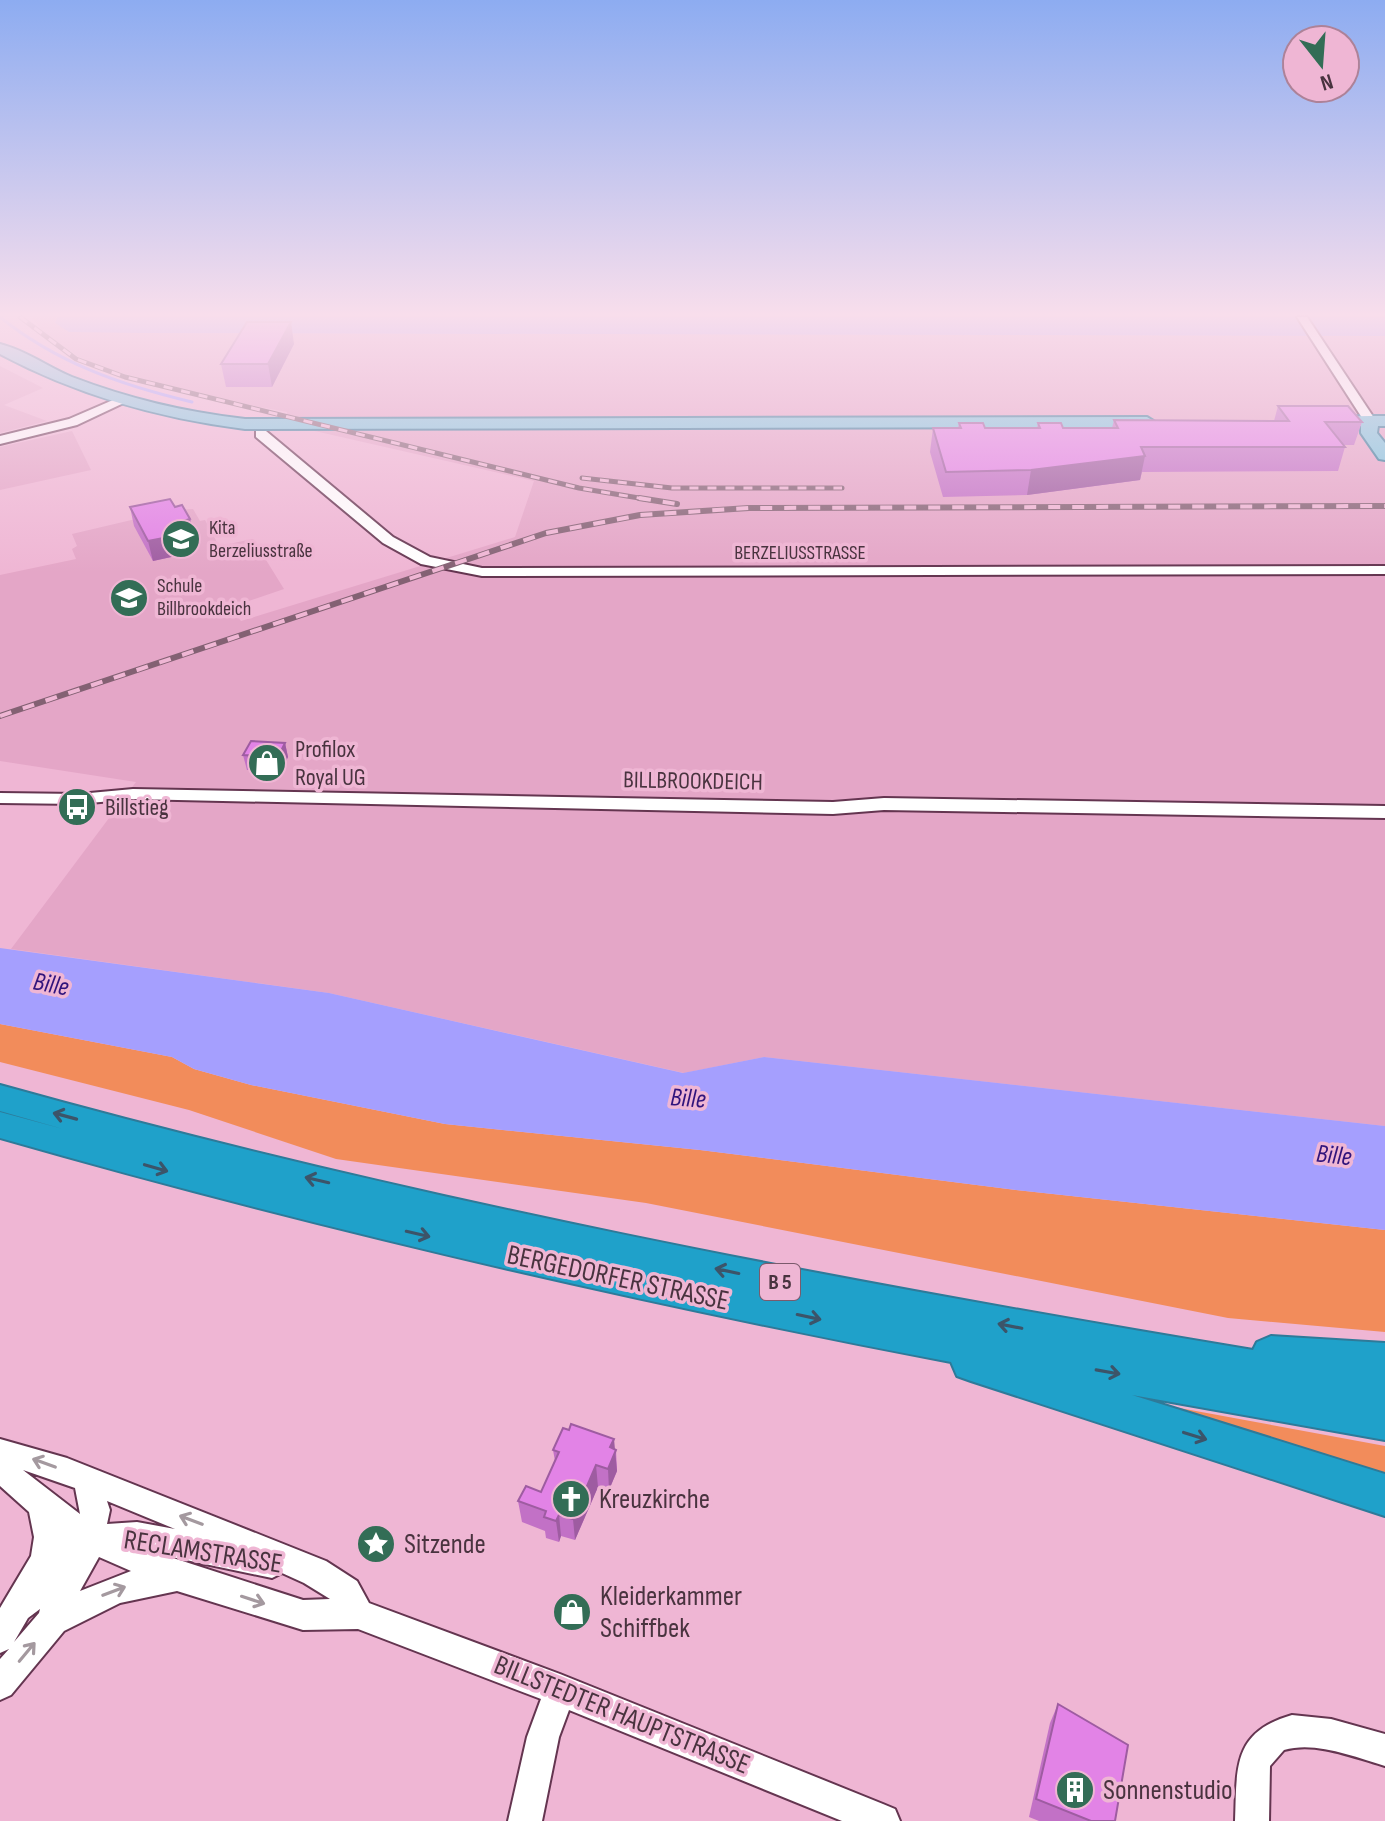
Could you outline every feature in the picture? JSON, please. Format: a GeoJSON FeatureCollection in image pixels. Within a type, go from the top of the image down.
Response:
{"type":"FeatureCollection","features":[{"type":"Feature","properties":{"kind":"highway","name":"B 5"},"geometry":{"type":"LineString","coordinates":[[0,1098],[233,1162],[788,1284],[1087,1340],[1385,1390]]}},
{"type":"Feature","properties":{"kind":"highway","name":"BERGEDORFER STRASSE"},"geometry":{"type":"LineString","coordinates":[[0,1125],[342,1217],[866,1329],[1385,1421]]}},
{"type":"Feature","properties":{"kind":"highway"},"geometry":{"type":"LineString","coordinates":[[866,1329],[1385,1495]]}},
{"type":"Feature","properties":{"kind":"highway"},"geometry":{"type":"LineString","coordinates":[[1087,1340],[1385,1361]]}},
{"type":"Feature","properties":{"kind":"main road"},"geometry":{"type":"LineString","coordinates":[[132,402],[190,416],[261,424],[1171,422]]}},
{"type":"Feature","properties":{"kind":"main road"},"geometry":{"type":"LineString","coordinates":[[1310,422],[1378,421]]}},
{"type":"Feature","properties":{"kind":"main road"},"geometry":{"type":"LineString","coordinates":[[1378,421],[1385,437]]}},
{"type":"Feature","properties":{"kind":"main road"},"geometry":{"type":"LineString","coordinates":[[1378,421],[1369,433],[1385,455]]}},
{"type":"Feature","properties":{"kind":"street"},"geometry":{"type":"LineString","coordinates":[[0,440],[73,422],[119,402]]}},
{"type":"Feature","properties":{"kind":"street"},"geometry":{"type":"LineString","coordinates":[[1364,402],[1378,421]]}},
{"type":"Feature","properties":{"kind":"street","name":"BERZELIUSSTRASSE"},"geometry":{"type":"LineString","coordinates":[[261,434],[388,540],[426,561],[471,571],[1385,570]]}},
{"type":"Feature","properties":{"kind":"street","name":"BILLBROOKDEICH"},"geometry":{"type":"LineString","coordinates":[[0,798],[79,799],[133,794],[833,808],[884,804],[1385,812]]}},
{"type":"Feature","properties":{"kind":"street"},"geometry":{"type":"LineString","coordinates":[[0,1452],[33,1459],[87,1479],[315,1572],[346,1592],[358,1614]]}},
{"type":"Feature","properties":{"kind":"street","name":"BILLSTEDTER HAUPTSTRASSE"},"geometry":{"type":"LineString","coordinates":[[0,1468],[42,1505],[91,1539],[178,1576],[303,1615],[329,1618],[358,1614],[560,1690],[883,1821]]}},
{"type":"Feature","properties":{"kind":"street","name":"RECLAMSTRASSE"},"geometry":{"type":"LineString","coordinates":[[53,1620],[57,1600],[78,1569],[91,1539],[95,1510],[87,1479]]}},
{"type":"Feature","properties":{"kind":"street","name":"RECLAMSTRASSE"},"geometry":{"type":"LineString","coordinates":[[0,1637],[22,1605],[45,1560],[49,1537],[42,1505]]}},
{"type":"Feature","properties":{"kind":"street","name":"RECLAMSTRASSE"},"geometry":{"type":"LineString","coordinates":[[22,1605],[91,1539],[119,1536],[156,1539],[315,1572]]}},
{"type":"Feature","properties":{"kind":"street","name":"RECLAMSTRASSE"},"geometry":{"type":"LineString","coordinates":[[0,1684],[53,1620],[117,1589],[178,1576]]}},
{"type":"Feature","properties":{"kind":"street"},"geometry":{"type":"LineString","coordinates":[[525,1821],[543,1737],[560,1690]]}},
{"type":"Feature","properties":{"kind":"street"},"geometry":{"type":"LineString","coordinates":[[1252,1821],[1254,1766],[1261,1747],[1271,1737],[1284,1733],[1324,1733],[1385,1750]]}},
{"type":"Feature","properties":{"kind":"shaded area"},"geometry":{"type":"Polygon","coordinates":[[[0,402],[11,402],[4,405],[47,421],[0,433],[0,402]]]}},
{"type":"Feature","properties":{"kind":"shaded area"},"geometry":{"type":"Polygon","coordinates":[[[232,402],[1385,402],[1385,1126],[764,1057],[684,1073],[329,993],[11,949],[136,782],[0,761],[0,575],[76,559],[72,549],[77,546],[72,534],[174,510],[193,509],[200,521],[205,520],[219,546],[253,539],[284,589],[231,607],[241,621],[515,537],[534,481],[284,424],[287,412],[232,402]]]}},
{"type":"Feature","properties":{"kind":"shaded area"},"geometry":{"type":"Polygon","coordinates":[[[72,431],[91,470],[0,490],[0,447],[72,431]]]}},
{"type":"Feature","properties":{"kind":"shaded area"},"geometry":{"type":"Polygon","coordinates":[[[0,1024],[172,1057],[194,1069],[251,1085],[445,1124],[700,1150],[1016,1190],[1385,1230],[1385,1332],[1228,1318],[646,1203],[336,1159],[189,1110],[0,1062],[0,1024]]]}},
{"type":"Feature","properties":{"kind":"shaded area"},"geometry":{"type":"Polygon","coordinates":[[[1136,1400],[1385,1446],[1385,1479],[1136,1400]]]}},
{"type":"Feature","properties":{"kind":"water","name":"Bille"},"geometry":{"type":"Polygon","coordinates":[[[0,948],[329,993],[683,1073],[764,1057],[1385,1126],[1385,1230],[1016,1190],[700,1150],[445,1124],[251,1085],[194,1069],[172,1057],[0,1024],[0,948]]]}},
{"type":"Feature","properties":{"kind":"building"},"geometry":{"type":"Polygon","coordinates":[[[1278,406],[1348,406],[1362,422],[1325,422],[1345,447],[1141,447],[1145,456],[1031,470],[946,472],[933,428],[961,428],[959,423],[983,423],[985,428],[1040,428],[1038,423],[1061,423],[1063,428],[1118,428],[1114,420],[1289,421],[1278,406]]]}},
{"type":"Feature","properties":{"kind":"building"},"geometry":{"type":"Polygon","coordinates":[[[170,499],[175,507],[182,505],[190,519],[183,521],[189,533],[148,541],[130,507],[170,499]]]}},
{"type":"Feature","properties":{"kind":"building"},"geometry":{"type":"Polygon","coordinates":[[[251,741],[285,743],[278,757],[243,755],[251,741]]]}},
{"type":"Feature","properties":{"kind":"building"},"geometry":{"type":"Polygon","coordinates":[[[571,1424],[614,1439],[610,1447],[616,1450],[608,1469],[596,1465],[573,1519],[559,1515],[556,1521],[544,1517],[546,1511],[518,1501],[526,1486],[541,1492],[559,1452],[553,1450],[563,1428],[569,1430],[571,1424]]]}},
{"type":"Feature","properties":{"kind":"building","name":"Sonnenstudio"},"geometry":{"type":"Polygon","coordinates":[[[1058,1704],[1128,1745],[1115,1821],[1091,1821],[1036,1799],[1058,1704]]]}},
{"type":"Feature","properties":{"kind":"railway"},"geometry":{"type":"LineString","coordinates":[[227,402],[579,488],[639,498]]}},
{"type":"Feature","properties":{"kind":"railway"},"geometry":{"type":"LineString","coordinates":[[582,478],[672,488],[842,488]]}},
{"type":"Feature","properties":{"kind":"railway"},"geometry":{"type":"LineString","coordinates":[[639,498],[677,504]]}},
{"type":"Feature","properties":{"kind":"railway"},"geometry":{"type":"LineString","coordinates":[[639,498],[651,500]]}},
{"type":"Feature","properties":{"kind":"railway"},"geometry":{"type":"LineString","coordinates":[[0,716],[546,533],[640,515],[749,508],[1385,506]]}},
{"type":"Feature","properties":{"kind":"place","name":"Kita Berzeliusstraße"},"geometry":{"type":"Point","coordinates":[181,539]}},
{"type":"Feature","properties":{"kind":"place","name":"Schule Billbrookdeich"},"geometry":{"type":"Point","coordinates":[129,598]}},
{"type":"Feature","properties":{"kind":"place","name":"Profilox Royal UG"},"geometry":{"type":"Point","coordinates":[267,763]}},
{"type":"Feature","properties":{"kind":"place","name":"Billstieg"},"geometry":{"type":"Point","coordinates":[77,807]}},
{"type":"Feature","properties":{"kind":"place","name":"Kreuzkirche"},"geometry":{"type":"Point","coordinates":[571,1499]}},
{"type":"Feature","properties":{"kind":"place","name":"Sitzende"},"geometry":{"type":"Point","coordinates":[376,1544]}},
{"type":"Feature","properties":{"kind":"place","name":"Kleiderkammer Schiffbek"},"geometry":{"type":"Point","coordinates":[572,1612]}},
{"type":"Feature","properties":{"kind":"place","name":"Sonnenstudio"},"geometry":{"type":"Point","coordinates":[1075,1790]}}]}
